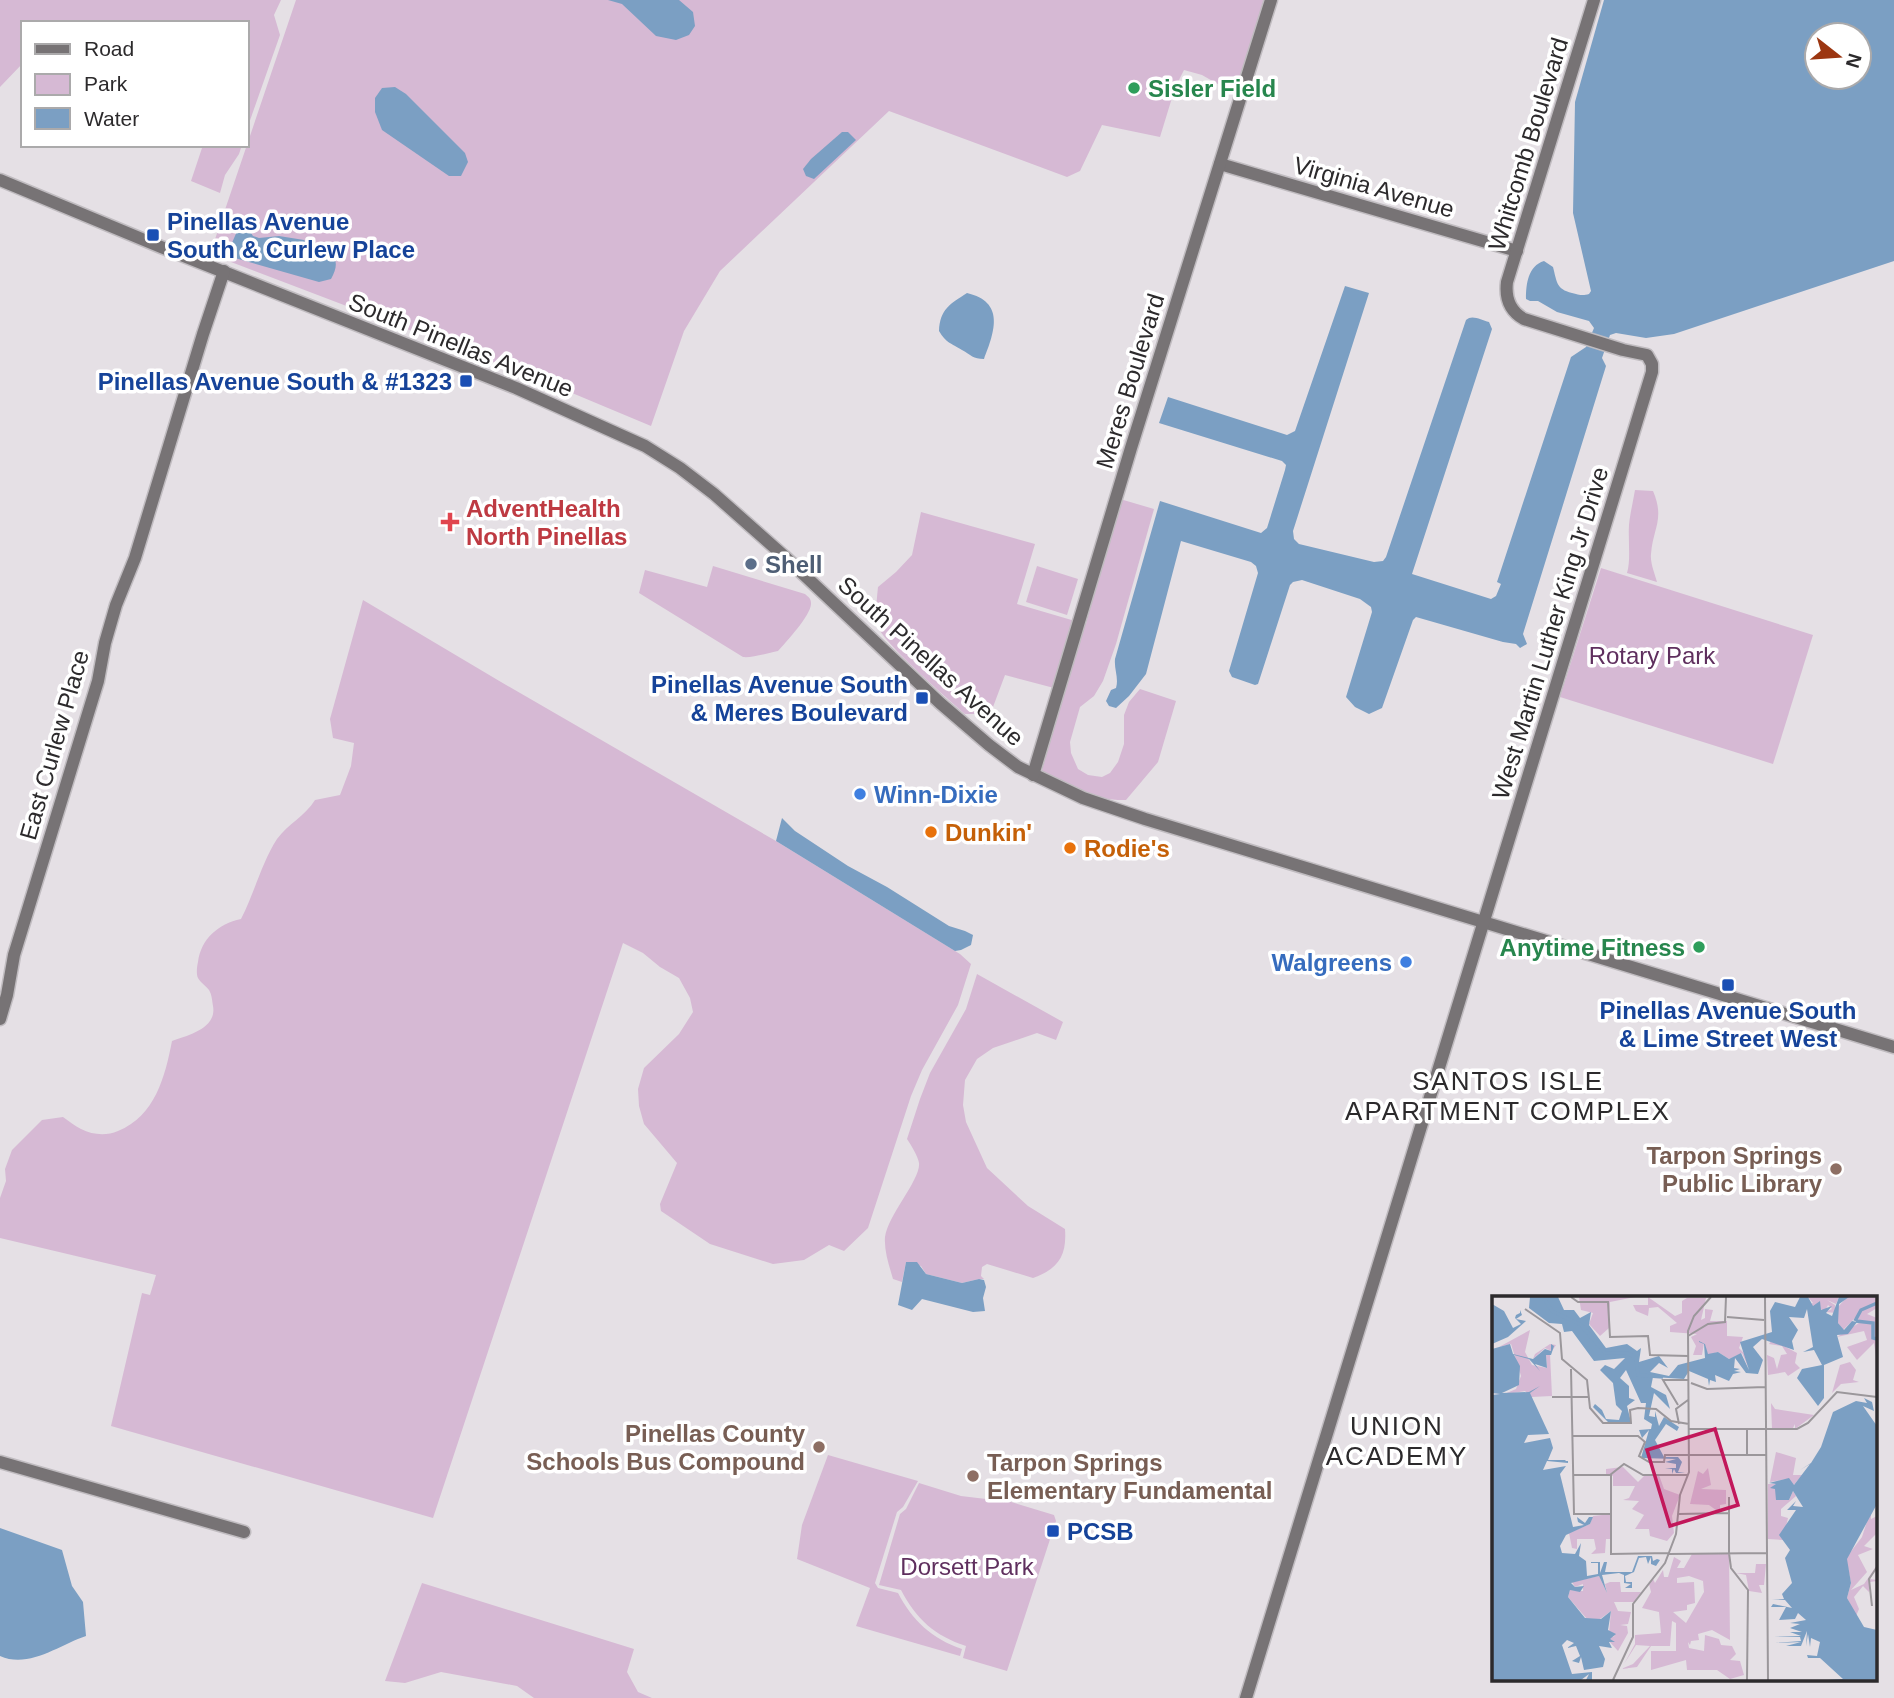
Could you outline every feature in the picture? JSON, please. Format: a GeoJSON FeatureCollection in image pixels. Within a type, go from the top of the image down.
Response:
{"type":"FeatureCollection","features":[{"type":"Feature","properties":{"kind":"street","name":"Meres Boulevard"},"geometry":{"type":"LineString","coordinates":[[1033,775],[1131,448],[1271,0]]}},
{"type":"Feature","properties":{"kind":"street","name":"Whitcomb Boulevard"},"geometry":{"type":"LineString","coordinates":[[1594,0],[1517,251],[1507,286],[1508,301],[1516,314],[1524,319],[1649,357]]}},
{"type":"Feature","properties":{"kind":"street","name":"Virginia Avenue"},"geometry":{"type":"LineString","coordinates":[[1220,164],[1517,251]]}},
{"type":"Feature","properties":{"kind":"street","name":"South Pinellas Avenue"},"geometry":{"type":"LineString","coordinates":[[0,180],[516,388],[631,438],[680,468],[714,494],[766,539],[940,703],[989,745],[1033,775],[1090,801],[1894,1047]]}},
{"type":"Feature","properties":{"kind":"street","name":"East Curlew Place"},"geometry":{"type":"LineString","coordinates":[[0,1018],[14,955],[98,681],[116,605],[132,566],[224,271]]}},
{"type":"Feature","properties":{"kind":"street","name":"West Martin Luther King Jr Drive"},"geometry":{"type":"LineString","coordinates":[[1245,1698],[1653,372],[1649,357]]}},
{"type":"Feature","properties":{"kind":"street"},"geometry":{"type":"LineString","coordinates":[[0,1462],[244,1532]]}},
{"type":"Feature","properties":{"kind":"green space"},"geometry":{"type":"Polygon","coordinates":[[[0,0],[281,0],[274,15],[280,35],[248,126],[248,21],[21,21],[21,65],[0,87],[0,0]]]}},
{"type":"Feature","properties":{"kind":"green space"},"geometry":{"type":"Polygon","coordinates":[[[296,0],[1266,0],[1239,91],[1184,70],[1175,88],[1160,137],[1102,125],[1080,171],[1067,177],[889,111],[720,271],[684,331],[651,426],[541,380],[210,254],[296,0]]]}},
{"type":"Feature","properties":{"kind":"green space"},"geometry":{"type":"Polygon","coordinates":[[[202,147],[241,147],[225,175],[220,193],[191,181],[202,147]]]}},
{"type":"Feature","properties":{"kind":"green space"},"geometry":{"type":"Polygon","coordinates":[[[1635,490],[1653,491],[1658,509],[1651,557],[1657,582],[1627,573],[1629,525],[1635,490]]]}},
{"type":"Feature","properties":{"kind":"green space"},"geometry":{"type":"Polygon","coordinates":[[[1120,499],[1154,509],[1103,681],[1094,696],[1080,707],[1070,742],[1071,753],[1078,769],[1088,775],[1102,777],[1110,773],[1118,762],[1124,744],[1124,715],[1129,702],[1140,689],[1176,701],[1158,762],[1126,800],[1093,795],[1041,774],[1120,499]]]}},
{"type":"Feature","properties":{"kind":"green space"},"geometry":{"type":"Polygon","coordinates":[[[921,512],[1035,544],[1017,604],[1075,621],[1054,688],[1005,675],[993,707],[986,714],[965,714],[890,644],[876,622],[878,587],[912,555],[921,512]]]}},
{"type":"Feature","properties":{"kind":"green space"},"geometry":{"type":"Polygon","coordinates":[[[713,566],[805,594],[810,599],[807,614],[778,651],[743,657],[639,593],[645,570],[707,587],[713,566]]]}},
{"type":"Feature","properties":{"kind":"green space"},"geometry":{"type":"Polygon","coordinates":[[[1037,566],[1078,579],[1067,615],[1026,602],[1037,566]]]}},
{"type":"Feature","properties":{"kind":"green space","name":"Rotary Park"},"geometry":{"type":"Polygon","coordinates":[[[1601,568],[1813,635],[1773,764],[1560,697],[1601,568]]]}},
{"type":"Feature","properties":{"kind":"green space"},"geometry":{"type":"Polygon","coordinates":[[[363,600],[776,841],[960,954],[971,964],[958,1005],[922,1070],[911,1096],[868,1228],[844,1251],[829,1245],[804,1260],[773,1264],[710,1244],[661,1211],[660,1204],[677,1163],[644,1124],[638,1089],[644,1068],[679,1034],[693,1012],[690,998],[679,978],[643,953],[623,943],[433,1518],[111,1426],[142,1293],[150,1295],[156,1275],[0,1238],[0,1198],[6,1181],[5,1169],[12,1150],[42,1120],[63,1117],[86,1131],[104,1134],[118,1131],[141,1116],[162,1081],[172,1041],[200,1030],[211,1020],[213,1006],[210,992],[197,974],[203,946],[218,929],[241,919],[267,858],[281,834],[315,800],[340,795],[351,766],[354,743],[333,738],[330,719],[363,600]]]}},
{"type":"Feature","properties":{"kind":"green space"},"geometry":{"type":"Polygon","coordinates":[[[977,974],[1063,1022],[1056,1040],[1037,1033],[993,1048],[977,1059],[965,1080],[963,1105],[966,1122],[987,1168],[1028,1206],[1065,1229],[1064,1247],[1055,1266],[1033,1278],[987,1264],[982,1267],[981,1276],[984,1279],[962,1283],[926,1274],[921,1266],[906,1262],[902,1282],[893,1279],[885,1237],[887,1228],[918,1170],[917,1157],[907,1139],[930,1073],[966,1009],[977,974]]]}},
{"type":"Feature","properties":{"kind":"green space"},"geometry":{"type":"Polygon","coordinates":[[[828,1455],[918,1481],[903,1507],[897,1512],[875,1583],[878,1588],[898,1593],[910,1612],[932,1634],[962,1649],[960,1656],[856,1626],[870,1588],[797,1559],[802,1525],[828,1455]]]}},
{"type":"Feature","properties":{"kind":"green space","name":"Dorsett Park"},"geometry":{"type":"Polygon","coordinates":[[[919,1483],[961,1496],[1011,1502],[1054,1515],[1056,1521],[1007,1671],[963,1658],[966,1646],[936,1632],[913,1610],[901,1590],[879,1585],[900,1514],[906,1509],[919,1483]]]}},
{"type":"Feature","properties":{"kind":"green space"},"geometry":{"type":"Polygon","coordinates":[[[422,1583],[634,1649],[627,1672],[638,1692],[652,1698],[534,1698],[517,1686],[441,1672],[405,1683],[385,1681],[422,1583]]]}},
{"type":"Feature","properties":{"kind":"water"},"geometry":{"type":"Polygon","coordinates":[[[608,0],[679,0],[693,12],[695,26],[689,35],[676,40],[656,36],[622,4],[608,0]]]}},
{"type":"Feature","properties":{"kind":"water"},"geometry":{"type":"Polygon","coordinates":[[[1604,0],[1894,0],[1894,261],[1674,334],[1646,338],[1616,333],[1610,335],[1602,358],[1606,366],[1523,634],[1527,644],[1520,648],[1516,644],[1416,617],[1382,708],[1369,714],[1355,707],[1346,697],[1372,612],[1371,607],[1360,599],[1302,580],[1290,585],[1258,684],[1255,685],[1232,677],[1229,671],[1258,573],[1256,566],[1251,562],[1181,541],[1146,674],[1116,708],[1109,706],[1106,701],[1117,684],[1115,659],[1160,501],[1261,533],[1267,528],[1286,465],[1282,461],[1159,423],[1168,397],[1287,435],[1295,431],[1345,286],[1369,293],[1293,531],[1294,539],[1299,544],[1374,562],[1383,561],[1466,320],[1477,318],[1489,322],[1492,329],[1412,574],[1491,599],[1496,596],[1501,584],[1497,582],[1571,357],[1586,347],[1594,328],[1589,321],[1526,299],[1531,271],[1544,261],[1553,267],[1558,284],[1563,289],[1581,295],[1591,291],[1573,213],[1575,102],[1604,0]]]}},
{"type":"Feature","properties":{"kind":"water"},"geometry":{"type":"Polygon","coordinates":[[[395,87],[406,94],[465,153],[468,162],[461,176],[449,176],[382,130],[375,112],[375,98],[382,88],[395,87]]]}},
{"type":"Feature","properties":{"kind":"water"},"geometry":{"type":"Polygon","coordinates":[[[842,132],[848,132],[856,140],[814,179],[806,176],[803,169],[811,159],[842,132]]]}},
{"type":"Feature","properties":{"kind":"water"},"geometry":{"type":"Polygon","coordinates":[[[238,229],[249,230],[253,236],[259,238],[279,236],[304,240],[306,254],[315,256],[321,248],[327,250],[334,257],[336,265],[331,279],[319,282],[229,255],[238,229]]]}},
{"type":"Feature","properties":{"kind":"water"},"geometry":{"type":"Polygon","coordinates":[[[967,293],[979,297],[992,310],[993,328],[984,359],[972,356],[949,342],[939,331],[944,312],[967,293]]]}},
{"type":"Feature","properties":{"kind":"water"},"geometry":{"type":"Polygon","coordinates":[[[782,818],[795,831],[848,866],[949,926],[973,935],[971,945],[955,951],[776,841],[782,818]]]}},
{"type":"Feature","properties":{"kind":"water"},"geometry":{"type":"Polygon","coordinates":[[[906,1262],[917,1262],[926,1274],[962,1283],[984,1280],[985,1311],[973,1312],[922,1299],[912,1310],[898,1305],[906,1262]]]}},
{"type":"Feature","properties":{"kind":"water"},"geometry":{"type":"Polygon","coordinates":[[[0,1528],[62,1550],[72,1586],[83,1602],[86,1636],[33,1658],[22,1660],[0,1656],[0,1528]]]}},
{"type":"Feature","properties":{"kind":"place","name":"Sisler Field"},"geometry":{"type":"Point","coordinates":[1134,88]}},
{"type":"Feature","properties":{"kind":"place","name":"Pinellas Avenue South & Curlew Place"},"geometry":{"type":"Point","coordinates":[153,235]}},
{"type":"Feature","properties":{"kind":"place","name":"Pinellas Avenue South & #1323"},"geometry":{"type":"Point","coordinates":[466,381]}},
{"type":"Feature","properties":{"kind":"place","name":"AdventHealth North Pinellas"},"geometry":{"type":"Point","coordinates":[450,522]}},
{"type":"Feature","properties":{"kind":"place","name":"Shell"},"geometry":{"type":"Point","coordinates":[751,564]}},
{"type":"Feature","properties":{"kind":"place","name":"Pinellas Avenue South & Meres Boulevard"},"geometry":{"type":"Point","coordinates":[922,698]}},
{"type":"Feature","properties":{"kind":"place","name":"Winn-Dixie"},"geometry":{"type":"Point","coordinates":[860,794]}},
{"type":"Feature","properties":{"kind":"place","name":"Dunkin'"},"geometry":{"type":"Point","coordinates":[931,832]}},
{"type":"Feature","properties":{"kind":"place","name":"Rodie's"},"geometry":{"type":"Point","coordinates":[1070,848]}},
{"type":"Feature","properties":{"kind":"place","name":"Anytime Fitness"},"geometry":{"type":"Point","coordinates":[1699,947]}},
{"type":"Feature","properties":{"kind":"place","name":"Walgreens"},"geometry":{"type":"Point","coordinates":[1406,962]}},
{"type":"Feature","properties":{"kind":"place","name":"Pinellas Avenue South & Lime Street West"},"geometry":{"type":"Point","coordinates":[1728,985]}},
{"type":"Feature","properties":{"kind":"place","name":"Tarpon Springs Public Library"},"geometry":{"type":"Point","coordinates":[1836,1169]}},
{"type":"Feature","properties":{"kind":"place","name":"Pinellas County Schools Bus Compound"},"geometry":{"type":"Point","coordinates":[819,1447]}},
{"type":"Feature","properties":{"kind":"place","name":"Tarpon Springs Elementary Fundamental"},"geometry":{"type":"Point","coordinates":[973,1476]}},
{"type":"Feature","properties":{"kind":"place","name":"PCSB"},"geometry":{"type":"Point","coordinates":[1053,1531]}},
{"type":"Feature","properties":{"kind":"district","name":"SANTOS ISLE APARTMENT COMPLEX"},"geometry":{"type":"Point","coordinates":[1508,1096]}},
{"type":"Feature","properties":{"kind":"district","name":"UNION ACADEMY"},"geometry":{"type":"Point","coordinates":[1397,1441]}}]}
